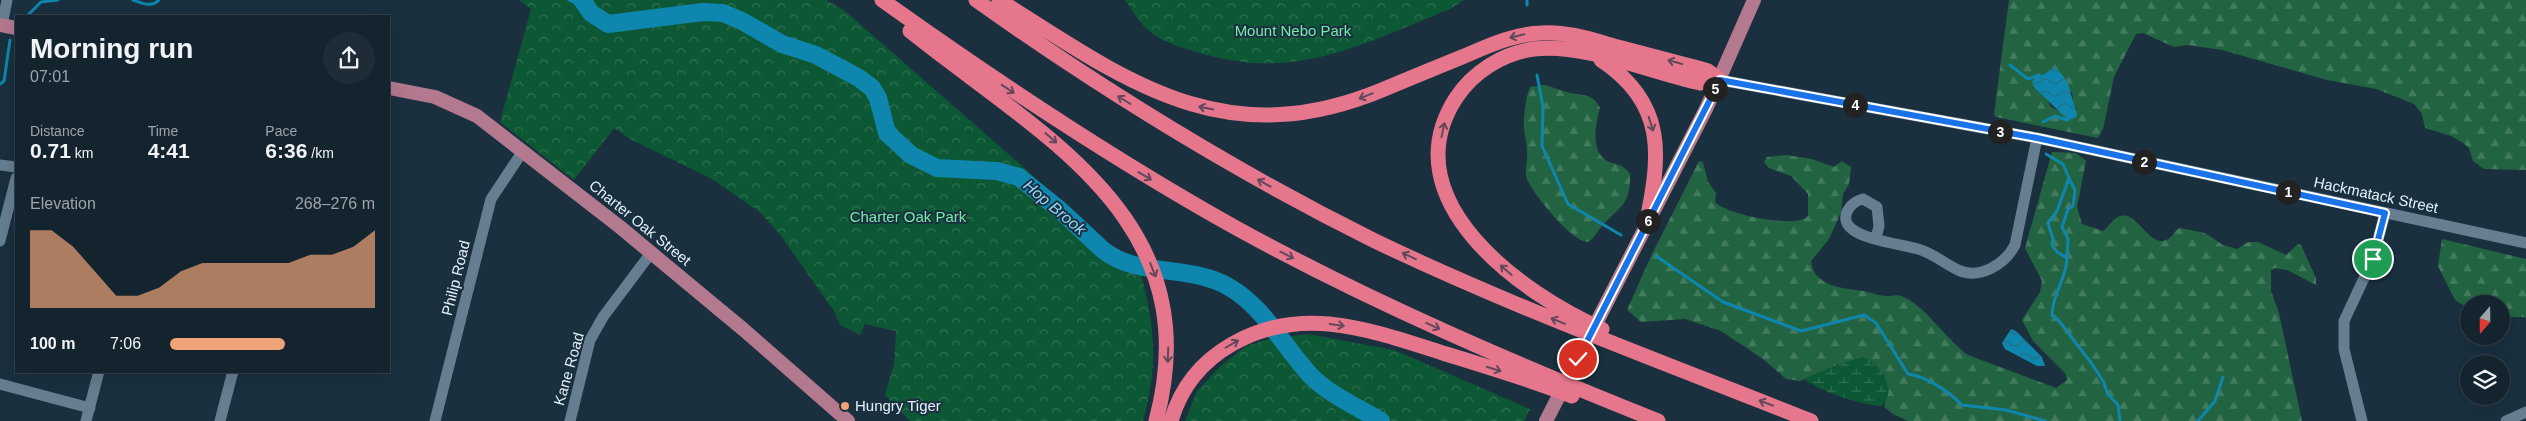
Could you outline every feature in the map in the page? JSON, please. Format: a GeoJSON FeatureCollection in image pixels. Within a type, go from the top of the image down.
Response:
{"type":"FeatureCollection","features":[{"type":"Feature","properties":{"kind":"highway"},"geometry":{"type":"LineString","coordinates":[[875,0],[905,28],[1010,104],[1067,152],[1110,200],[1145,252],[1160,290],[1167,326],[1168,356],[1163,393],[1156,421]]}},
{"type":"Feature","properties":{"kind":"highway"},"geometry":{"type":"LineString","coordinates":[[882,0],[1060,123],[1163,186],[1239,229],[1418,319],[1658,421]]}},
{"type":"Feature","properties":{"kind":"highway"},"geometry":{"type":"LineString","coordinates":[[976,0],[1150,116],[1318,212],[1469,284],[1684,372],[1811,421]]}},
{"type":"Feature","properties":{"kind":"highway"},"geometry":{"type":"LineString","coordinates":[[999,0],[1144,87],[1183,102],[1226,112],[1288,114],[1330,108],[1362,98],[1501,41],[1539,33],[1578,36],[1708,71],[1720,80]]}},
{"type":"Feature","properties":{"kind":"highway"},"geometry":{"type":"LineString","coordinates":[[1684,372],[1644,348],[1569,313],[1521,283],[1496,262],[1470,233],[1455,211],[1445,190],[1440,155],[1443,128],[1451,107],[1472,79],[1495,62],[1524,51],[1556,48],[1584,53],[1700,83],[1720,80]]}},
{"type":"Feature","properties":{"kind":"highway"},"geometry":{"type":"LineString","coordinates":[[1584,53],[1605,63],[1627,82],[1642,102],[1651,122],[1656,142],[1656,162],[1646,225]]}},
{"type":"Feature","properties":{"kind":"highway"},"geometry":{"type":"LineString","coordinates":[[1171,421],[1181,395],[1198,369],[1225,347],[1250,335],[1288,326],[1327,324],[1375,333],[1496,370],[1605,409],[1646,421]]}},
{"type":"Feature","properties":{"kind":"main road"},"geometry":{"type":"LineString","coordinates":[[1548,418],[1720,80],[1754,0]]}},
{"type":"Feature","properties":{"kind":"main road"},"geometry":{"type":"LineString","coordinates":[[1,25],[15,28]]}},
{"type":"Feature","properties":{"kind":"main road","name":"Charter Oak Street"},"geometry":{"type":"LineString","coordinates":[[390,88],[435,97],[477,116],[651,253],[848,421]]}},
{"type":"Feature","properties":{"kind":"street"},"geometry":{"type":"LineString","coordinates":[[1,25],[8,0]]}},
{"type":"Feature","properties":{"kind":"street","name":"Hackmatack Street"},"geometry":{"type":"LineString","coordinates":[[1720,80],[2037,138],[2526,244]]}},
{"type":"Feature","properties":{"kind":"street"},"geometry":{"type":"LineString","coordinates":[[1876,238],[1927,251],[1962,272],[1974,273],[1995,266],[2005,260],[2015,245],[2037,138]]}},
{"type":"Feature","properties":{"kind":"street","name":"Philip Road"},"geometry":{"type":"LineString","coordinates":[[438,421],[491,200],[523,151]]}},
{"type":"Feature","properties":{"kind":"street"},"geometry":{"type":"LineString","coordinates":[[0,165],[15,167]]}},
{"type":"Feature","properties":{"kind":"street"},"geometry":{"type":"LineString","coordinates":[[0,241],[15,182]]}},
{"type":"Feature","properties":{"kind":"street"},"geometry":{"type":"LineString","coordinates":[[2363,420],[2344,349],[2344,321],[2373,259],[2385,213]]}},
{"type":"Feature","properties":{"kind":"street","name":"Kane Road"},"geometry":{"type":"LineString","coordinates":[[570,421],[590,340],[603,317],[651,253]]}},
{"type":"Feature","properties":{"kind":"street"},"geometry":{"type":"LineString","coordinates":[[86,421],[99,373]]}},
{"type":"Feature","properties":{"kind":"street"},"geometry":{"type":"LineString","coordinates":[[220,421],[232,373]]}},
{"type":"Feature","properties":{"kind":"street"},"geometry":{"type":"LineString","coordinates":[[0,384],[90,408]]}},
{"type":"Feature","properties":{"kind":"street"},"geometry":{"type":"LineString","coordinates":[[2506,421],[2526,412]]}},
{"type":"Feature","properties":{"kind":"green space","name":"Charter Oak Park"},"geometry":{"type":"Polygon","coordinates":[[[519,0],[826,0],[845,11],[1029,172],[1058,206],[1099,245],[1138,265],[1148,305],[1153,343],[1151,380],[1143,421],[910,421],[885,395],[894,364],[896,331],[865,324],[860,335],[840,325],[834,311],[781,236],[761,213],[712,179],[632,140],[614,128],[574,180],[500,122],[531,9],[519,0]]]}},
{"type":"Feature","properties":{"kind":"green space","name":"Mount Nebo Park"},"geometry":{"type":"Polygon","coordinates":[[[1125,0],[1464,0],[1450,9],[1357,46],[1327,55],[1296,61],[1265,63],[1232,60],[1191,50],[1165,41],[1145,27],[1125,0]]]}},
{"type":"Feature","properties":{"kind":"green space"},"geometry":{"type":"Polygon","coordinates":[[[2009,0],[2526,0],[2526,170],[2484,169],[2473,161],[2469,148],[2463,143],[2451,136],[2425,128],[2422,114],[2414,104],[2376,89],[2327,80],[2222,50],[2188,45],[2174,47],[2143,33],[2136,34],[2114,77],[2103,129],[2098,138],[1996,117],[1994,114],[2009,0]],[[2045,74],[2037,75],[2051,107],[2061,112],[2069,121],[2077,110],[2072,92],[2045,74]]]}},
{"type":"Feature","properties":{"kind":"green space"},"geometry":{"type":"Polygon","coordinates":[[[1543,85],[1587,96],[1597,103],[1600,108],[1595,134],[1599,153],[1603,158],[1620,165],[1630,174],[1630,185],[1623,205],[1588,242],[1573,235],[1554,217],[1537,195],[1526,176],[1527,149],[1524,114],[1526,101],[1530,87],[1543,85]]]}},
{"type":"Feature","properties":{"kind":"green space"},"geometry":{"type":"Polygon","coordinates":[[[2052,152],[2076,153],[2086,161],[2077,207],[2082,224],[2103,231],[2118,217],[2126,216],[2160,241],[2168,239],[2180,228],[2205,233],[2223,245],[2237,249],[2248,242],[2258,242],[2286,255],[2298,244],[2301,245],[2316,278],[2316,285],[2287,270],[2275,268],[2271,270],[2271,291],[2279,313],[2302,421],[1908,421],[1893,414],[1884,407],[1887,395],[1884,374],[1842,363],[1800,381],[1786,379],[1763,359],[1721,331],[1685,319],[1641,322],[1627,310],[1651,256],[1699,161],[1703,162],[1708,182],[1716,193],[1715,202],[1722,207],[1747,216],[1777,221],[1791,221],[1801,220],[1808,216],[1808,194],[1791,176],[1769,168],[1764,162],[1767,157],[1786,155],[1812,159],[1834,167],[1842,161],[1851,167],[1849,184],[1843,194],[1841,212],[1829,239],[1811,261],[1813,270],[1818,276],[1823,281],[1839,287],[1883,296],[1897,295],[1906,298],[1924,312],[1968,355],[2056,388],[2067,380],[2065,373],[2033,341],[2022,320],[2040,292],[2042,281],[2025,248],[2052,152]]]}},
{"type":"Feature","properties":{"kind":"green space"},"geometry":{"type":"Polygon","coordinates":[[[2442,239],[2526,259],[2526,319],[2525,317],[2510,317],[2510,295],[2460,295],[2460,303],[2455,300],[2438,266],[2442,239]]]}},
{"type":"Feature","properties":{"kind":"green space"},"geometry":{"type":"Polygon","coordinates":[[[1308,334],[1394,350],[1530,409],[1524,421],[1185,421],[1197,391],[1222,365],[1246,346],[1269,339],[1308,334]]]}},
{"type":"Feature","properties":{"kind":"green space"},"geometry":{"type":"Polygon","coordinates":[[[1863,357],[1876,365],[1888,386],[1886,400],[1880,406],[1840,397],[1804,379],[1842,363],[1863,357]]]}},
{"type":"Feature","properties":{"kind":"water"},"geometry":{"type":"Polygon","coordinates":[[[2054,67],[2063,75],[2067,82],[2076,110],[2077,116],[2069,121],[2034,87],[2032,82],[2037,75],[2045,74],[2054,67]]]}},
{"type":"Feature","properties":{"kind":"water"},"geometry":{"type":"Polygon","coordinates":[[[2011,329],[2016,331],[2042,357],[2045,366],[2037,366],[2005,349],[2002,343],[2011,329]]]}},
{"type":"Feature","properties":{"kind":"waterway"},"geometry":{"type":"LineString","coordinates":[[29,14],[41,2],[58,0]]}},
{"type":"Feature","properties":{"kind":"waterway"},"geometry":{"type":"LineString","coordinates":[[133,0],[150,4],[159,0]]}},
{"type":"Feature","properties":{"kind":"waterway"},"geometry":{"type":"LineString","coordinates":[[569,0],[585,7]]}},
{"type":"Feature","properties":{"kind":"waterway","name":"Hop Brook"},"geometry":{"type":"LineString","coordinates":[[582,0],[591,13],[608,24],[703,12],[723,13],[742,21],[782,44],[816,55],[859,78],[872,88],[878,98],[887,133],[911,155],[937,168],[997,171],[1019,177],[1060,210],[1103,250],[1117,259],[1148,268],[1198,275],[1229,287],[1253,305],[1311,376],[1336,395],[1381,421]]}},
{"type":"Feature","properties":{"kind":"waterway"},"geometry":{"type":"LineString","coordinates":[[1527,0],[1527,5]]}},
{"type":"Feature","properties":{"kind":"waterway"},"geometry":{"type":"LineString","coordinates":[[0,84],[4,81],[10,40]]}},
{"type":"Feature","properties":{"kind":"waterway"},"geometry":{"type":"LineString","coordinates":[[2010,65],[2028,79],[2039,75]]}},
{"type":"Feature","properties":{"kind":"waterway"},"geometry":{"type":"LineString","coordinates":[[1537,75],[1543,107],[1542,146],[1568,204],[1621,235]]}},
{"type":"Feature","properties":{"kind":"waterway"},"geometry":{"type":"LineString","coordinates":[[2043,122],[2055,116],[2067,120],[2068,116]]}},
{"type":"Feature","properties":{"kind":"waterway"},"geometry":{"type":"LineString","coordinates":[[2046,154],[2063,164],[2069,178],[2057,211],[2048,223],[2053,239],[2052,245],[2057,252],[2067,258],[2065,272],[2054,300],[2052,315],[2059,321],[2103,381],[2108,394],[2118,405],[2120,421]]}},
{"type":"Feature","properties":{"kind":"waterway"},"geometry":{"type":"LineString","coordinates":[[2067,257],[2068,239],[2062,227],[2068,209],[2073,206],[2075,190],[2069,179]]}},
{"type":"Feature","properties":{"kind":"waterway"},"geometry":{"type":"LineString","coordinates":[[1656,256],[1723,302],[1801,331],[1864,315],[1876,323],[1908,374],[1923,378],[1937,385],[1962,405],[2006,410],[2045,421]]}},
{"type":"Feature","properties":{"kind":"waterway"},"geometry":{"type":"LineString","coordinates":[[2198,421],[2215,401],[2223,377]]}},
{"type":"Feature","properties":{"kind":"place","name":"Hungry Tiger"},"geometry":{"type":"Point","coordinates":[845,406]}},
{"type":"Feature","properties":{"kind":"route"},"geometry":{"type":"LineString","coordinates":[[1578,359],[1720,80],[2037,138],[2385,213],[2373,259]]}}]}
